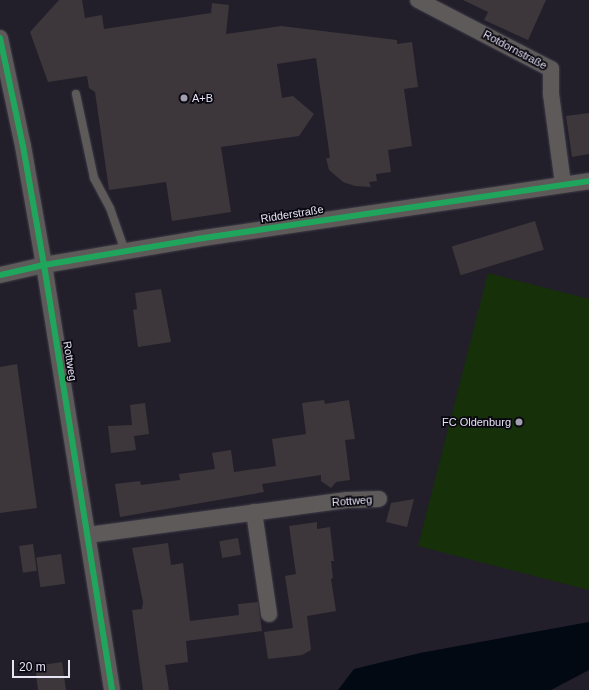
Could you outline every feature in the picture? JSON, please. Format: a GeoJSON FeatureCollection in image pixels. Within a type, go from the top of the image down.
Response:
{"type":"FeatureCollection","features":[{"type":"Feature","properties":{"kind":"street","name":"Rotdornstraße"},"geometry":{"type":"LineString","coordinates":[[418,0],[551,69],[551,94],[563,184]]}},
{"type":"Feature","properties":{"kind":"street","name":"Rottweg"},"geometry":{"type":"LineString","coordinates":[[0,38],[23,146],[44,265],[112,690]]}},
{"type":"Feature","properties":{"kind":"street","name":"Ridderstraße"},"geometry":{"type":"LineString","coordinates":[[0,275],[44,265],[125,251],[589,181]]}},
{"type":"Feature","properties":{"kind":"street","name":"Rottweg"},"geometry":{"type":"LineString","coordinates":[[88,535],[254,512],[378,499]]}},
{"type":"Feature","properties":{"kind":"street"},"geometry":{"type":"LineString","coordinates":[[254,512],[269,614]]}},
{"type":"Feature","properties":{"kind":"lane"},"geometry":{"type":"LineString","coordinates":[[76,94],[94,178],[113,214],[125,251]]}},
{"type":"Feature","properties":{"kind":"green space","name":"FC Oldenburg"},"geometry":{"type":"Polygon","coordinates":[[[488,273],[589,299],[589,590],[418,546],[488,273]]]}},
{"type":"Feature","properties":{"kind":"shaded area"},"geometry":{"type":"Polygon","coordinates":[[[589,622],[589,670],[551,690],[338,690],[354,669],[420,653],[589,622]]]}},
{"type":"Feature","properties":{"kind":"building"},"geometry":{"type":"Polygon","coordinates":[[[59,0],[82,0],[85,18],[102,15],[104,29],[211,13],[212,3],[229,5],[226,34],[281,26],[397,40],[397,44],[412,42],[418,87],[404,89],[412,146],[388,150],[391,172],[376,174],[377,181],[369,182],[371,187],[355,186],[343,182],[329,170],[326,158],[330,158],[316,58],[277,64],[282,98],[293,96],[314,114],[299,136],[221,147],[231,212],[172,221],[166,182],[109,190],[95,92],[89,88],[87,76],[48,82],[30,32],[59,0]]]}},
{"type":"Feature","properties":{"kind":"building"},"geometry":{"type":"Polygon","coordinates":[[[463,0],[546,0],[528,40],[484,20],[488,12],[463,0]]]}},
{"type":"Feature","properties":{"kind":"building"},"geometry":{"type":"Polygon","coordinates":[[[589,113],[589,154],[572,157],[566,116],[589,113]]]}},
{"type":"Feature","properties":{"kind":"building"},"geometry":{"type":"Polygon","coordinates":[[[535,221],[544,250],[461,275],[452,246],[535,221]]]}},
{"type":"Feature","properties":{"kind":"building"},"geometry":{"type":"Polygon","coordinates":[[[161,289],[171,342],[138,347],[133,310],[137,309],[135,293],[161,289]]]}},
{"type":"Feature","properties":{"kind":"building"},"geometry":{"type":"Polygon","coordinates":[[[17,364],[37,508],[0,513],[0,367],[17,364]]]}},
{"type":"Feature","properties":{"kind":"building"},"geometry":{"type":"Polygon","coordinates":[[[324,400],[325,404],[349,400],[355,439],[345,440],[350,480],[336,482],[331,488],[321,481],[321,475],[262,484],[264,492],[120,517],[115,484],[140,481],[141,485],[180,480],[179,474],[215,469],[212,453],[231,450],[234,472],[276,466],[272,439],[306,434],[302,403],[324,400]]]}},
{"type":"Feature","properties":{"kind":"building"},"geometry":{"type":"Polygon","coordinates":[[[145,403],[149,434],[134,436],[136,450],[111,453],[108,426],[132,425],[130,405],[145,403]]]}},
{"type":"Feature","properties":{"kind":"building"},"geometry":{"type":"Polygon","coordinates":[[[414,499],[407,527],[386,522],[391,503],[414,499]]]}},
{"type":"Feature","properties":{"kind":"building"},"geometry":{"type":"Polygon","coordinates":[[[317,522],[317,529],[330,527],[334,561],[331,561],[333,578],[331,579],[336,611],[307,616],[311,650],[302,655],[268,659],[264,632],[293,628],[285,576],[296,574],[289,526],[317,522]]]}},
{"type":"Feature","properties":{"kind":"building"},"geometry":{"type":"Polygon","coordinates":[[[238,538],[241,555],[222,558],[219,541],[238,538]]]}},
{"type":"Feature","properties":{"kind":"building"},"geometry":{"type":"Polygon","coordinates":[[[168,543],[171,565],[183,563],[190,621],[239,615],[238,604],[258,602],[262,631],[186,641],[188,662],[165,665],[169,690],[143,690],[132,610],[142,609],[143,602],[132,548],[168,543]]]}},
{"type":"Feature","properties":{"kind":"building"},"geometry":{"type":"Polygon","coordinates":[[[33,544],[37,571],[23,573],[19,546],[33,544]]]}},
{"type":"Feature","properties":{"kind":"building"},"geometry":{"type":"Polygon","coordinates":[[[61,554],[65,584],[40,587],[36,557],[61,554]]]}},
{"type":"Feature","properties":{"kind":"building"},"geometry":{"type":"Polygon","coordinates":[[[62,662],[66,690],[38,690],[35,666],[62,662]]]}},
{"type":"Feature","properties":{"kind":"cycle path"},"geometry":{"type":"LineString","coordinates":[[0,38],[23,146],[44,265],[112,690]]}},
{"type":"Feature","properties":{"kind":"cycle path"},"geometry":{"type":"LineString","coordinates":[[0,275],[44,265],[197,239],[589,181]]}},
{"type":"Feature","properties":{"kind":"place","name":"A+B"},"geometry":{"type":"Point","coordinates":[184,98]}},
{"type":"Feature","properties":{"kind":"place","name":"FC Oldenburg"},"geometry":{"type":"Point","coordinates":[519,422]}}]}
